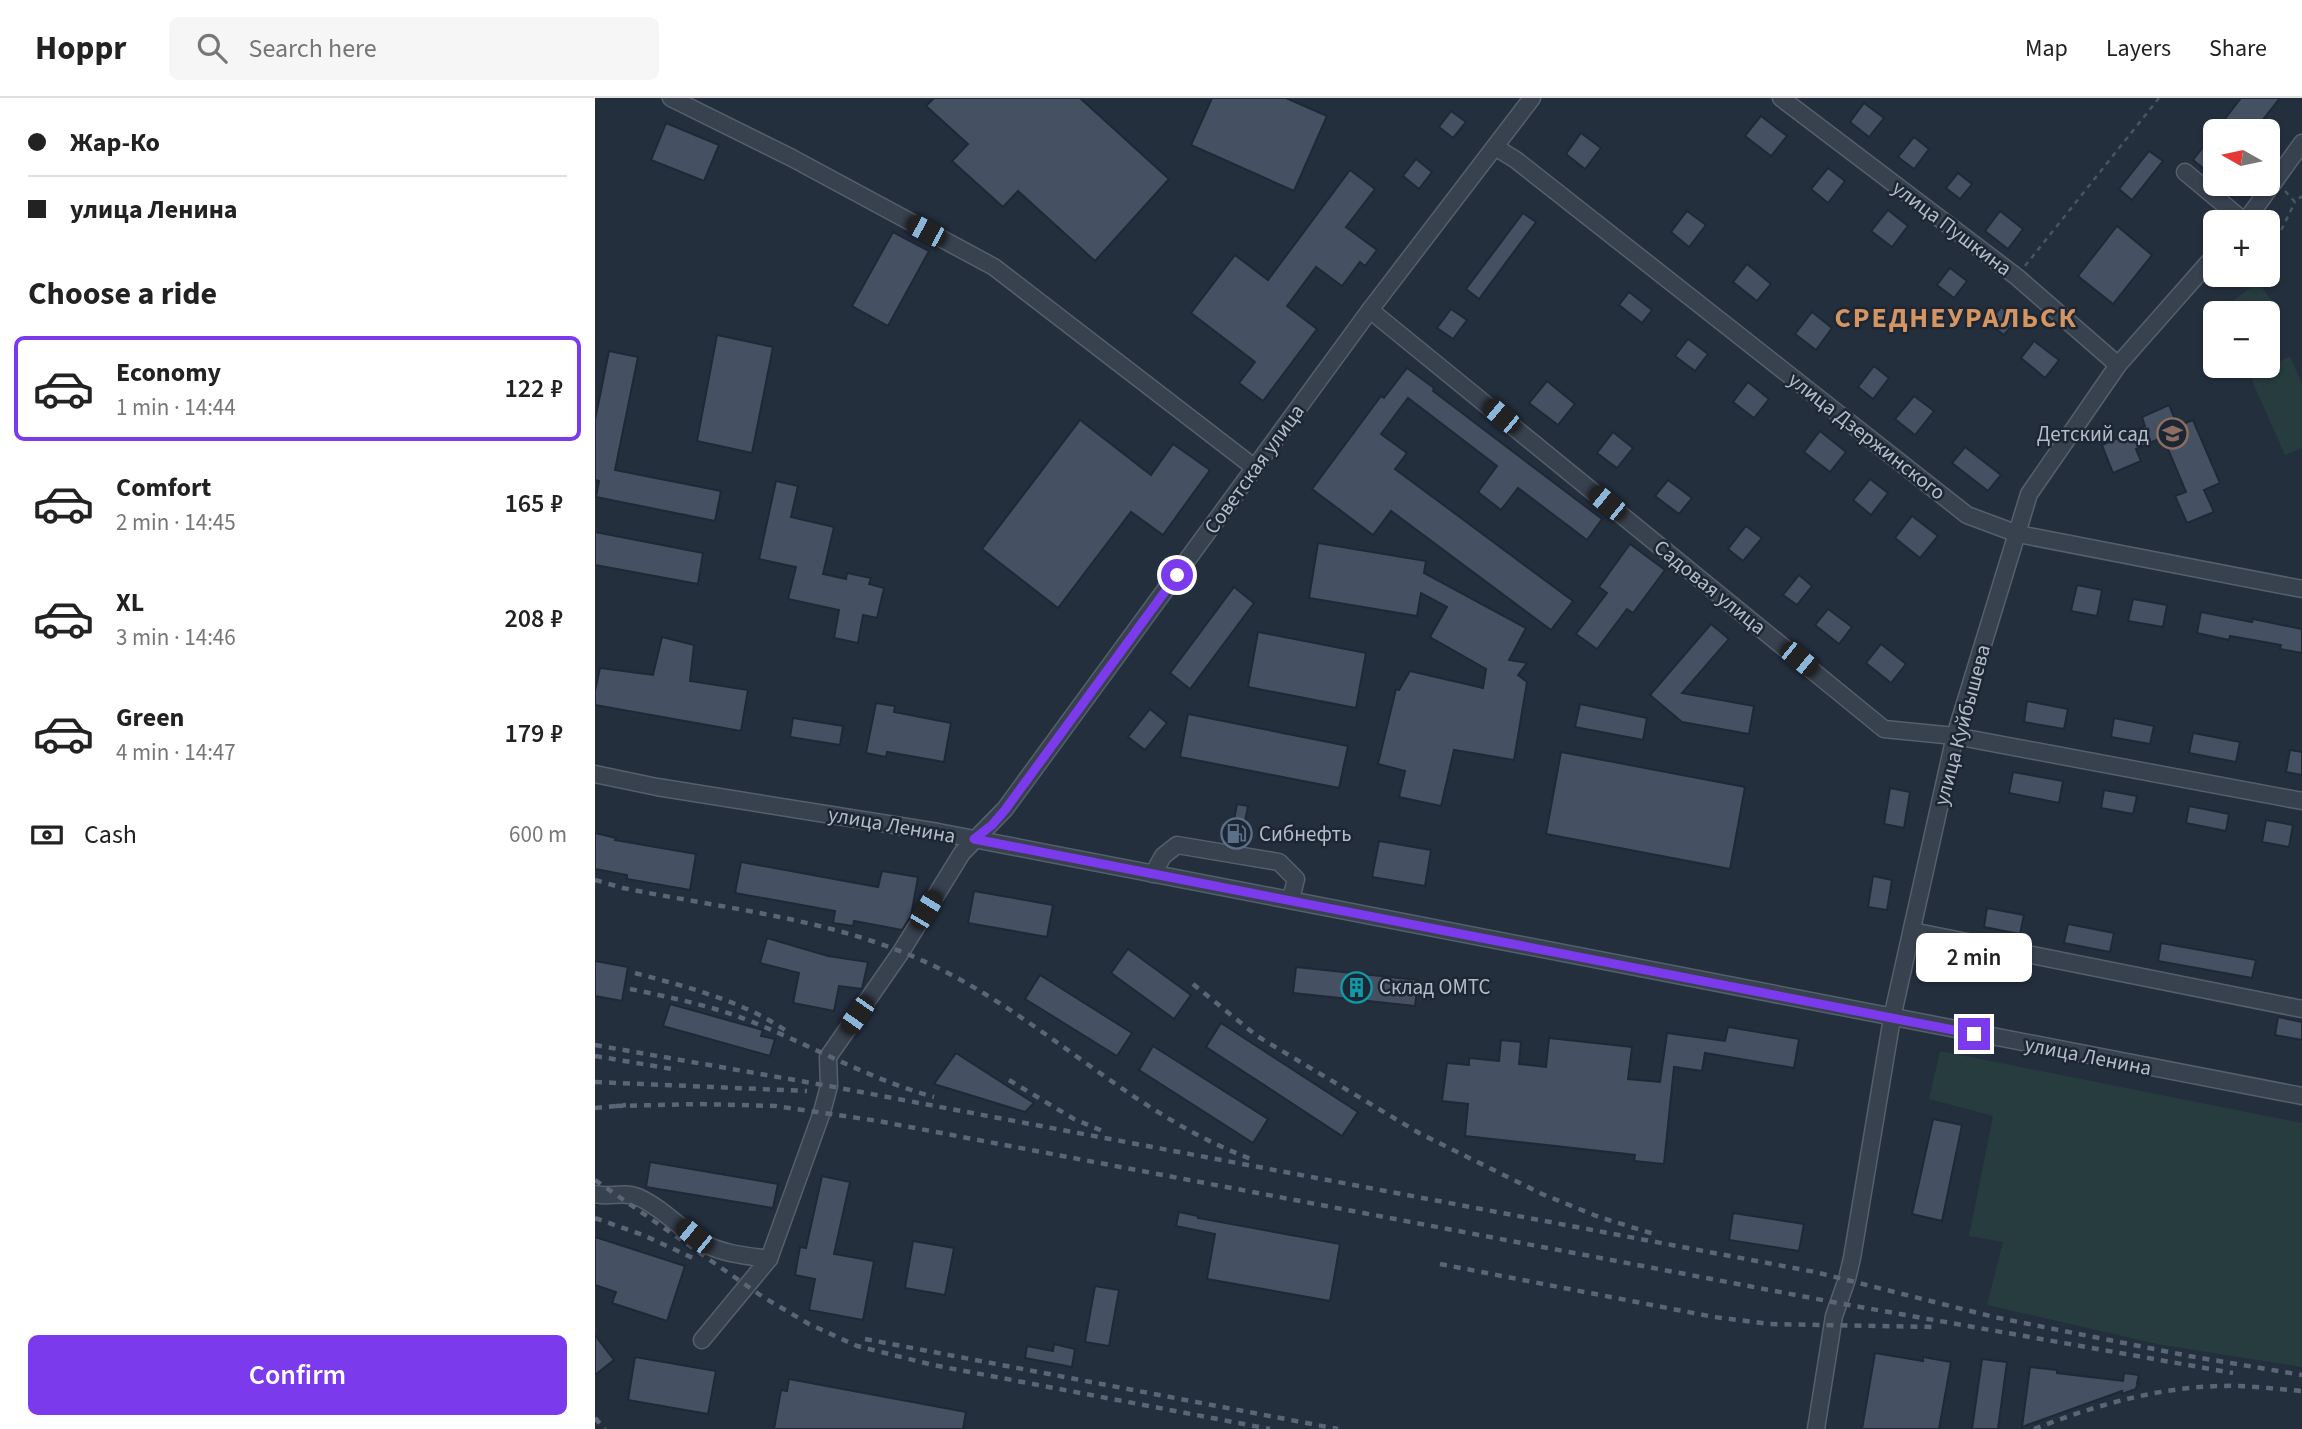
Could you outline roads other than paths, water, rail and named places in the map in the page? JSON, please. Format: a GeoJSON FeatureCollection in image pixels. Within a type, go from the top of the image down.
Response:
{"type":"FeatureCollection","features":[{"type":"Feature","properties":{"kind":"street"},"geometry":{"type":"LineString","coordinates":[[671,98],[792,158],[994,267],[1255,468]]}},
{"type":"Feature","properties":{"kind":"street","name":"Советская улица"},"geometry":{"type":"LineString","coordinates":[[769,1259],[828,1091],[828,1057],[901,951],[951,868],[974,839],[1005,810],[1370,310],[1532,98]]}},
{"type":"Feature","properties":{"kind":"street","name":"улица Пушкина"},"geometry":{"type":"LineString","coordinates":[[1781,98],[2017,277],[2118,365]]}},
{"type":"Feature","properties":{"kind":"street"},"geometry":{"type":"LineString","coordinates":[[2254,210],[2302,143]]}},
{"type":"Feature","properties":{"kind":"street","name":"улица Дзержинского"},"geometry":{"type":"LineString","coordinates":[[1495,147],[1516,160],[1967,515],[2018,534],[2302,589]]}},
{"type":"Feature","properties":{"kind":"street"},"geometry":{"type":"LineString","coordinates":[[2185,172],[2231,210]]}},
{"type":"Feature","properties":{"kind":"street","name":"улица Куйбышева"},"geometry":{"type":"LineString","coordinates":[[1816,1429],[1834,1316],[1852,1258],[1892,1018],[1955,736],[2029,494],[2118,365],[2203,269]]}},
{"type":"Feature","properties":{"kind":"street","name":"Садовая улица"},"geometry":{"type":"LineString","coordinates":[[1370,310],[1884,729],[1955,736],[2302,800]]}},
{"type":"Feature","properties":{"kind":"street","name":"улица Ленина"},"geometry":{"type":"LineString","coordinates":[[595,774],[974,839],[2302,1096]]}},
{"type":"Feature","properties":{"kind":"street"},"geometry":{"type":"LineString","coordinates":[[1153,874],[1163,856],[1177,845],[1279,862],[1296,878],[1291,899]]}},
{"type":"Feature","properties":{"kind":"street"},"geometry":{"type":"LineString","coordinates":[[1912,931],[2302,1009]]}},
{"type":"Feature","properties":{"kind":"street"},"geometry":{"type":"LineString","coordinates":[[595,1194],[631,1194],[656,1207],[706,1244],[729,1252],[769,1259],[702,1340]]}},
{"type":"Feature","properties":{"kind":"railway"},"geometry":{"type":"LineString","coordinates":[[595,880],[623,888],[829,928],[908,954],[985,994],[1173,1121],[1254,1160]]}},
{"type":"Feature","properties":{"kind":"railway"},"geometry":{"type":"LineString","coordinates":[[635,973],[731,1002],[785,1030]]}},
{"type":"Feature","properties":{"kind":"railway"},"geometry":{"type":"LineString","coordinates":[[1193,984],[1257,1036],[1419,1133],[1542,1194],[1599,1217],[1654,1234]]}},
{"type":"Feature","properties":{"kind":"railway"},"geometry":{"type":"LineString","coordinates":[[630,989],[731,1014],[886,1081],[934,1097]]}},
{"type":"Feature","properties":{"kind":"railway"},"geometry":{"type":"LineString","coordinates":[[595,1045],[829,1086],[1815,1272],[1994,1317],[2189,1356],[2302,1375]]}},
{"type":"Feature","properties":{"kind":"railway"},"geometry":{"type":"LineString","coordinates":[[595,1056],[678,1070]]}},
{"type":"Feature","properties":{"kind":"railway"},"geometry":{"type":"LineString","coordinates":[[1009,1080],[1074,1119],[1105,1132]]}},
{"type":"Feature","properties":{"kind":"railway"},"geometry":{"type":"LineString","coordinates":[[595,1082],[807,1091]]}},
{"type":"Feature","properties":{"kind":"railway"},"geometry":{"type":"LineString","coordinates":[[595,1108],[626,1105]]}},
{"type":"Feature","properties":{"kind":"railway"},"geometry":{"type":"LineString","coordinates":[[616,1106],[776,1106],[878,1121],[1838,1303],[2233,1373]]}},
{"type":"Feature","properties":{"kind":"railway"},"geometry":{"type":"LineString","coordinates":[[595,1180],[763,1297],[809,1324],[857,1346],[933,1365],[1270,1429]]}},
{"type":"Feature","properties":{"kind":"railway"},"geometry":{"type":"LineString","coordinates":[[595,1218],[643,1235],[693,1258]]}},
{"type":"Feature","properties":{"kind":"railway"},"geometry":{"type":"LineString","coordinates":[[1440,1264],[1714,1317],[1770,1324],[1935,1327]]}},
{"type":"Feature","properties":{"kind":"railway"},"geometry":{"type":"LineString","coordinates":[[865,1339],[1338,1429]]}},
{"type":"Feature","properties":{"kind":"railway"},"geometry":{"type":"LineString","coordinates":[[2034,1429],[2126,1399],[2174,1390],[2232,1386],[2302,1391]]}},
{"type":"Feature","properties":{"kind":"railway"},"geometry":{"type":"LineString","coordinates":[[595,1418],[605,1429]]}},
{"type":"Feature","properties":{"kind":"place","name":"Детский сад"},"geometry":{"type":"Point","coordinates":[2172,434]}},
{"type":"Feature","properties":{"kind":"place","name":"Сибнефть"},"geometry":{"type":"Point","coordinates":[1236,834]}},
{"type":"Feature","properties":{"kind":"place","name":"Склад ОМТС"},"geometry":{"type":"Point","coordinates":[1356,987]}},
{"type":"Feature","properties":{"kind":"district","name":"СРЕДНЕУРАЛЬСК"},"geometry":{"type":"Point","coordinates":[1956,317]}}]}
